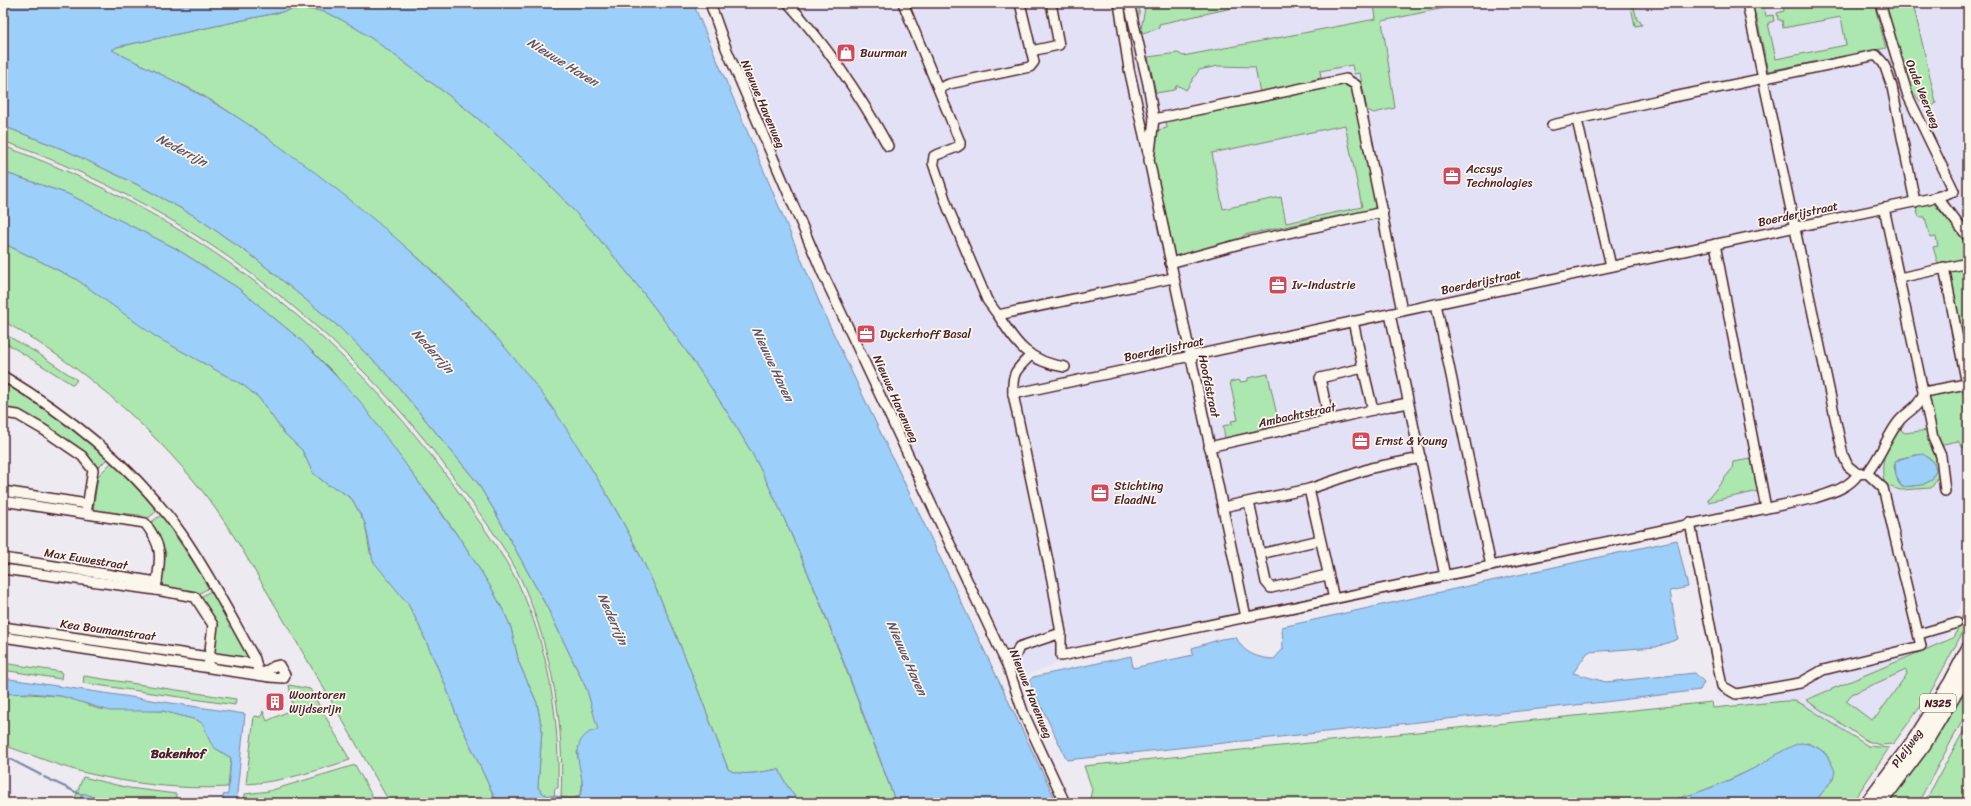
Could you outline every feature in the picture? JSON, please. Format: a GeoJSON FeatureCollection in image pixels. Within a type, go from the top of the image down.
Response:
{"type":"FeatureCollection","features":[{"type":"Feature","properties":{"kind":"highway","name":"Pleijweg"},"geometry":{"type":"LineString","coordinates":[[1867,803],[1915,739],[1951,682],[1968,649]]}},
{"type":"Feature","properties":{"kind":"highway","name":"Pleijweg"},"geometry":{"type":"LineString","coordinates":[[1880,803],[1924,743],[1968,671]]}},
{"type":"Feature","properties":{"kind":"street","name":"Nieuwe Havenweg"},"geometry":{"type":"LineString","coordinates":[[710,3],[726,48],[822,272],[1004,657],[1016,685],[1023,712],[1065,803]]}},
{"type":"Feature","properties":{"kind":"street"},"geometry":{"type":"LineString","coordinates":[[788,3],[835,61],[888,146]]}},
{"type":"Feature","properties":{"kind":"street"},"geometry":{"type":"LineString","coordinates":[[903,3],[940,88],[959,138],[960,145],[934,156],[933,163],[954,222],[987,300],[1015,342],[1030,356],[1052,366],[1065,367]]}},
{"type":"Feature","properties":{"kind":"street"},"geometry":{"type":"LineString","coordinates":[[940,88],[949,84],[1030,67],[1034,62],[1020,3]]}},
{"type":"Feature","properties":{"kind":"street"},"geometry":{"type":"LineString","coordinates":[[1031,51],[1059,45],[1051,3]]}},
{"type":"Feature","properties":{"kind":"street","name":"Hoofdstraat"},"geometry":{"type":"LineString","coordinates":[[1119,3],[1131,78],[1246,617]]}},
{"type":"Feature","properties":{"kind":"street","name":"Hoofdstraat"},"geometry":{"type":"LineString","coordinates":[[1129,3],[1154,119],[1149,160]]}},
{"type":"Feature","properties":{"kind":"street"},"geometry":{"type":"LineString","coordinates":[[1690,523],[1722,686],[1736,694],[1800,683],[1823,670],[1921,646],[1882,488],[1862,473],[1848,466],[1843,456],[1747,3]]}},
{"type":"Feature","properties":{"kind":"street","name":"Oude Veerweg"},"geometry":{"type":"LineString","coordinates":[[1880,3],[1908,96],[1954,191]]}},
{"type":"Feature","properties":{"kind":"street"},"geometry":{"type":"LineString","coordinates":[[1127,49],[1138,46]]}},
{"type":"Feature","properties":{"kind":"street"},"geometry":{"type":"LineString","coordinates":[[1552,125],[1659,100],[1876,55],[1884,64],[1892,87],[1915,202]]}},
{"type":"Feature","properties":{"kind":"street"},"geometry":{"type":"LineString","coordinates":[[1154,119],[1346,79],[1356,85],[1402,311]]}},
{"type":"Feature","properties":{"kind":"street"},"geometry":{"type":"LineString","coordinates":[[1577,120],[1611,266]]}},
{"type":"Feature","properties":{"kind":"street","name":"Boerderijstraat"},"geometry":{"type":"LineString","coordinates":[[1013,394],[1915,202],[1954,191]]}},
{"type":"Feature","properties":{"kind":"street"},"geometry":{"type":"LineString","coordinates":[[1937,197],[1968,237]]}},
{"type":"Feature","properties":{"kind":"street"},"geometry":{"type":"LineString","coordinates":[[1884,208],[1933,438],[1941,456],[1944,491]]}},
{"type":"Feature","properties":{"kind":"street"},"geometry":{"type":"LineString","coordinates":[[1170,263],[1247,242],[1383,212]]}},
{"type":"Feature","properties":{"kind":"street"},"geometry":{"type":"LineString","coordinates":[[1715,244],[1766,508]]}},
{"type":"Feature","properties":{"kind":"street"},"geometry":{"type":"LineString","coordinates":[[1899,278],[1968,263]]}},
{"type":"Feature","properties":{"kind":"street"},"geometry":{"type":"LineString","coordinates":[[1924,392],[1967,387],[1944,267]]}},
{"type":"Feature","properties":{"kind":"street"},"geometry":{"type":"LineString","coordinates":[[998,315],[1173,278]]}},
{"type":"Feature","properties":{"kind":"street"},"geometry":{"type":"LineString","coordinates":[[1436,304],[1491,566]]}},
{"type":"Feature","properties":{"kind":"street"},"geometry":{"type":"LineString","coordinates":[[1390,314],[1445,576]]}},
{"type":"Feature","properties":{"kind":"street"},"geometry":{"type":"LineString","coordinates":[[1354,322],[1373,410]]}},
{"type":"Feature","properties":{"kind":"street"},"geometry":{"type":"LineString","coordinates":[[1030,356],[1015,371],[1012,378],[1013,394],[1052,580],[1061,634],[1061,656],[1815,498],[1835,491],[1850,483],[1875,463],[1900,420],[1919,405],[1924,392]]}},
{"type":"Feature","properties":{"kind":"street"},"geometry":{"type":"LineString","coordinates":[[1329,420],[1320,378],[1364,368]]}},
{"type":"Feature","properties":{"kind":"street"},"geometry":{"type":"LineString","coordinates":[[3,376],[56,409],[103,447],[150,494],[180,532],[201,564],[256,664]]}},
{"type":"Feature","properties":{"kind":"street","name":"Ambachtstraat"},"geometry":{"type":"LineString","coordinates":[[1209,447],[1408,403]]}},
{"type":"Feature","properties":{"kind":"street"},"geometry":{"type":"LineString","coordinates":[[3,412],[18,415],[44,430],[82,456],[93,470],[86,514]]}},
{"type":"Feature","properties":{"kind":"street"},"geometry":{"type":"LineString","coordinates":[[1223,507],[1309,489],[1371,468],[1421,458]]}},
{"type":"Feature","properties":{"kind":"street"},"geometry":{"type":"LineString","coordinates":[[1309,489],[1334,599]]}},
{"type":"Feature","properties":{"kind":"street"},"geometry":{"type":"LineString","coordinates":[[3,491],[88,504]]}},
{"type":"Feature","properties":{"kind":"street"},"geometry":{"type":"LineString","coordinates":[[3,500],[145,523],[158,544],[161,554],[156,586]]}},
{"type":"Feature","properties":{"kind":"street"},"geometry":{"type":"LineString","coordinates":[[1249,502],[1266,582],[1272,588],[1328,575]]}},
{"type":"Feature","properties":{"kind":"street"},"geometry":{"type":"LineString","coordinates":[[1260,554],[1320,540]]}},
{"type":"Feature","properties":{"kind":"street","name":"Max Euwestraat"},"geometry":{"type":"LineString","coordinates":[[3,558],[156,586],[195,597],[213,625],[209,657]]}},
{"type":"Feature","properties":{"kind":"street","name":"Max Euwestraat"},"geometry":{"type":"LineString","coordinates":[[3,569],[156,586]]}},
{"type":"Feature","properties":{"kind":"street"},"geometry":{"type":"LineString","coordinates":[[1919,634],[1957,623]]}},
{"type":"Feature","properties":{"kind":"street","name":"Kea Boumanstraat"},"geometry":{"type":"LineString","coordinates":[[3,627],[256,664],[259,675],[3,637]]}},
{"type":"Feature","properties":{"kind":"street"},"geometry":{"type":"LineString","coordinates":[[1004,657],[1016,655],[1019,647],[1061,634]]}},
{"type":"Feature","properties":{"kind":"street"},"geometry":{"type":"LineString","coordinates":[[208,667],[209,657]]}},
{"type":"Feature","properties":{"kind":"shaded area"},"geometry":{"type":"Polygon","coordinates":[[[709,3],[1968,3],[1968,590],[1893,744],[1717,695],[1687,528],[1064,660],[1007,683],[984,627],[709,3]]]}},
{"type":"Feature","properties":{"kind":"green space"},"geometry":{"type":"Polygon","coordinates":[[[1132,3],[1140,3],[1138,24],[1132,3]]]}},
{"type":"Feature","properties":{"kind":"green space"},"geometry":{"type":"Polygon","coordinates":[[[1146,3],[1255,3],[1159,24],[1159,28],[1143,33],[1141,29],[1146,3]]]}},
{"type":"Feature","properties":{"kind":"green space"},"geometry":{"type":"Polygon","coordinates":[[[1374,3],[1468,3],[1382,21],[1395,108],[1374,113],[1367,110],[1360,73],[1354,74],[1352,65],[1320,71],[1321,78],[1260,93],[1255,67],[1218,66],[1199,70],[1186,90],[1177,85],[1174,90],[1156,93],[1148,57],[1178,53],[1183,56],[1376,19],[1374,3]]]}},
{"type":"Feature","properties":{"kind":"green space"},"geometry":{"type":"Polygon","coordinates":[[[1630,3],[1633,3],[1637,20],[1640,20],[1642,25],[1635,26],[1630,3]]]}},
{"type":"Feature","properties":{"kind":"green space"},"geometry":{"type":"Polygon","coordinates":[[[1751,3],[1763,3],[1766,16],[1773,15],[1774,21],[1768,23],[1776,59],[1846,45],[1841,17],[1783,28],[1782,20],[1778,20],[1777,13],[1784,11],[1783,3],[1874,3],[1886,48],[1768,71],[1757,19],[1751,3]]]}},
{"type":"Feature","properties":{"kind":"green space"},"geometry":{"type":"Polygon","coordinates":[[[1882,3],[1913,3],[1936,103],[1929,110],[1912,92],[1900,63],[1882,3]]]}},
{"type":"Feature","properties":{"kind":"green space"},"geometry":{"type":"Polygon","coordinates":[[[295,9],[316,10],[342,20],[387,49],[465,108],[540,175],[609,250],[641,290],[671,330],[725,408],[762,472],[817,594],[896,803],[799,803],[786,784],[779,769],[739,773],[728,769],[664,606],[634,543],[575,443],[527,375],[501,343],[474,312],[415,255],[284,151],[232,113],[214,102],[195,91],[111,50],[117,47],[295,9]]]}},
{"type":"Feature","properties":{"kind":"green space"},"geometry":{"type":"Polygon","coordinates":[[[1345,85],[1351,88],[1353,94],[1378,202],[1373,209],[1244,235],[1240,241],[1175,257],[1154,160],[1158,130],[1167,128],[1166,121],[1345,85]],[[1345,125],[1212,153],[1223,209],[1281,197],[1286,223],[1362,207],[1345,125]]]}},
{"type":"Feature","properties":{"kind":"green space"},"geometry":{"type":"Polygon","coordinates":[[[3,126],[65,150],[136,184],[195,216],[255,258],[339,327],[390,377],[477,482],[549,611],[587,690],[599,730],[594,731],[577,752],[582,785],[581,792],[577,796],[571,798],[561,797],[561,743],[554,690],[542,637],[524,586],[511,560],[496,536],[417,431],[368,376],[316,326],[260,280],[200,238],[137,201],[71,168],[3,141],[3,126]]]}},
{"type":"Feature","properties":{"kind":"green space"},"geometry":{"type":"Polygon","coordinates":[[[3,146],[71,173],[137,206],[199,243],[258,284],[314,331],[367,381],[415,436],[460,494],[499,550],[513,573],[529,608],[545,658],[554,710],[557,736],[558,788],[555,788],[554,796],[544,794],[538,787],[542,730],[537,703],[519,663],[511,628],[492,589],[465,546],[431,498],[334,373],[303,342],[238,288],[175,248],[68,194],[3,172],[3,146]]]}},
{"type":"Feature","properties":{"kind":"green space"},"geometry":{"type":"Polygon","coordinates":[[[1915,203],[1933,203],[1968,243],[1968,258],[1947,264],[1938,264],[1933,247],[1938,246],[1936,237],[1930,238],[1925,217],[1919,217],[1915,203]]]}},
{"type":"Feature","properties":{"kind":"green space"},"geometry":{"type":"Polygon","coordinates":[[[3,243],[76,279],[157,337],[243,385],[259,398],[284,433],[302,450],[313,473],[328,485],[338,489],[352,499],[365,523],[370,553],[408,604],[417,621],[445,684],[456,714],[497,803],[390,803],[243,551],[214,506],[203,492],[159,442],[111,397],[59,356],[3,321],[3,243]]]}},
{"type":"Feature","properties":{"kind":"green space"},"geometry":{"type":"Polygon","coordinates":[[[1968,266],[1968,379],[1965,349],[1949,271],[1968,266]]]}},
{"type":"Feature","properties":{"kind":"green space"},"geometry":{"type":"Polygon","coordinates":[[[3,333],[42,356],[77,380],[73,385],[6,343],[3,349],[3,333]]]}},
{"type":"Feature","properties":{"kind":"green space"},"geometry":{"type":"Polygon","coordinates":[[[1268,374],[1279,425],[1225,438],[1223,426],[1232,424],[1231,421],[1238,420],[1230,382],[1239,380],[1240,382],[1248,381],[1248,378],[1268,374]]]}},
{"type":"Feature","properties":{"kind":"green space"},"geometry":{"type":"Polygon","coordinates":[[[3,382],[51,413],[108,458],[98,468],[73,445],[43,423],[24,413],[3,408],[3,382]]]}},
{"type":"Feature","properties":{"kind":"green space"},"geometry":{"type":"Polygon","coordinates":[[[1965,386],[1968,400],[1968,448],[1962,447],[1958,441],[1934,446],[1939,472],[1938,477],[1931,488],[1900,490],[1885,485],[1883,478],[1883,462],[1887,446],[1895,433],[1901,428],[1905,433],[1928,430],[1924,396],[1965,386]],[[1921,455],[1898,459],[1894,466],[1898,482],[1902,487],[1922,485],[1932,480],[1935,469],[1933,461],[1930,458],[1921,455]]]}},
{"type":"Feature","properties":{"kind":"green space"},"geometry":{"type":"Polygon","coordinates":[[[1751,459],[1759,491],[1708,502],[1708,499],[1732,469],[1733,462],[1751,459]]]}},
{"type":"Feature","properties":{"kind":"green space"},"geometry":{"type":"Polygon","coordinates":[[[113,461],[158,510],[147,519],[139,515],[93,511],[98,476],[113,461]]]}},
{"type":"Feature","properties":{"kind":"green space"},"geometry":{"type":"Polygon","coordinates":[[[161,515],[210,587],[197,595],[194,592],[160,587],[166,552],[150,523],[161,515]]]}},
{"type":"Feature","properties":{"kind":"green space"},"geometry":{"type":"Polygon","coordinates":[[[212,590],[249,658],[246,661],[214,656],[217,623],[199,598],[212,590]]]}},
{"type":"Feature","properties":{"kind":"green space"},"geometry":{"type":"Polygon","coordinates":[[[1968,601],[1968,622],[1965,628],[1929,695],[1893,744],[1880,745],[1867,741],[1806,700],[1953,638],[1968,601]],[[1906,670],[1852,694],[1846,701],[1871,720],[1877,716],[1907,674],[1906,670]]]}},
{"type":"Feature","properties":{"kind":"green space"},"geometry":{"type":"Polygon","coordinates":[[[3,663],[62,672],[61,679],[3,670],[3,663]]]}},
{"type":"Feature","properties":{"kind":"green space"},"geometry":{"type":"Polygon","coordinates":[[[84,676],[236,699],[235,705],[83,683],[84,676]]]}},
{"type":"Feature","properties":{"kind":"green space"},"geometry":{"type":"Polygon","coordinates":[[[1968,682],[1968,710],[1918,803],[1886,803],[1968,682]]]}},
{"type":"Feature","properties":{"kind":"green space"},"geometry":{"type":"Polygon","coordinates":[[[289,685],[310,689],[350,760],[311,772],[273,781],[246,784],[254,716],[261,717],[263,711],[267,721],[293,709],[289,685]]]}},
{"type":"Feature","properties":{"kind":"green space"},"geometry":{"type":"Polygon","coordinates":[[[13,693],[61,696],[77,700],[98,709],[163,711],[197,720],[203,723],[215,748],[231,758],[228,787],[174,787],[121,780],[86,773],[3,745],[3,694],[13,693]]]}},
{"type":"Feature","properties":{"kind":"green space"},"geometry":{"type":"Polygon","coordinates":[[[1795,701],[1804,705],[1868,746],[1889,748],[1852,803],[1814,803],[1833,779],[1831,765],[1827,756],[1820,749],[1807,743],[1716,785],[1659,803],[1089,803],[1092,789],[1084,766],[1712,702],[1713,708],[1795,701]]]}},
{"type":"Feature","properties":{"kind":"green space"},"geometry":{"type":"Polygon","coordinates":[[[1968,723],[1968,803],[1924,803],[1968,723]]]}},
{"type":"Feature","properties":{"kind":"green space"},"geometry":{"type":"Polygon","coordinates":[[[355,765],[376,803],[244,803],[245,794],[269,791],[355,765]]]}},
{"type":"Feature","properties":{"kind":"green space"},"geometry":{"type":"Polygon","coordinates":[[[83,777],[129,788],[176,794],[176,803],[110,803],[83,794],[77,803],[74,801],[83,777]]]}},
{"type":"Feature","properties":{"kind":"water"},"geometry":{"type":"Polygon","coordinates":[[[3,3],[693,3],[826,318],[1057,803],[896,803],[817,594],[781,512],[748,446],[700,371],[671,330],[609,250],[540,175],[465,108],[387,49],[357,29],[342,20],[316,10],[295,9],[117,47],[112,50],[209,100],[252,127],[305,165],[377,222],[413,253],[480,319],[511,354],[540,391],[573,438],[617,512],[634,543],[664,606],[691,671],[728,769],[733,772],[746,773],[779,769],[786,784],[799,803],[497,803],[456,714],[445,684],[417,621],[408,604],[373,561],[365,523],[352,499],[338,489],[328,485],[313,473],[302,450],[284,433],[259,398],[243,385],[156,337],[76,279],[3,243],[3,172],[68,194],[175,248],[238,288],[303,342],[359,400],[465,546],[492,589],[511,628],[519,663],[537,703],[542,730],[538,787],[541,792],[547,795],[575,799],[581,793],[582,786],[578,749],[581,741],[588,733],[598,730],[587,690],[549,611],[477,482],[390,377],[339,327],[255,258],[195,216],[136,184],[65,150],[3,126],[3,3]]]}},
{"type":"Feature","properties":{"kind":"water"},"geometry":{"type":"Polygon","coordinates":[[[1923,454],[1933,461],[1936,470],[1932,480],[1922,485],[1902,487],[1896,476],[1895,462],[1903,458],[1923,454]]]}},
{"type":"Feature","properties":{"kind":"water"},"geometry":{"type":"Polygon","coordinates":[[[1677,540],[1688,587],[1670,591],[1678,639],[1656,647],[1588,652],[1573,673],[1606,682],[1695,673],[1704,682],[1700,690],[1613,701],[1067,760],[1029,681],[1033,677],[1131,656],[1133,668],[1193,655],[1192,648],[1221,639],[1236,637],[1242,647],[1251,654],[1274,659],[1283,649],[1282,627],[1677,540]]]}},
{"type":"Feature","properties":{"kind":"water"},"geometry":{"type":"Polygon","coordinates":[[[3,678],[245,714],[236,803],[224,802],[223,795],[228,794],[231,758],[215,748],[210,742],[203,724],[197,720],[163,711],[110,711],[61,696],[30,693],[3,694],[3,678]]]}},
{"type":"Feature","properties":{"kind":"water"},"geometry":{"type":"Polygon","coordinates":[[[1800,743],[1812,745],[1822,751],[1835,771],[1833,779],[1814,803],[1659,803],[1723,783],[1800,743]]]}},
{"type":"Feature","properties":{"kind":"water"},"geometry":{"type":"Polygon","coordinates":[[[83,793],[110,803],[79,803],[83,793]]]}},
{"type":"Feature","properties":{"kind":"waterway"},"geometry":{"type":"LineString","coordinates":[[3,758],[8,758],[41,775]]}},
{"type":"Feature","properties":{"kind":"waterway"},"geometry":{"type":"LineString","coordinates":[[44,777],[82,795]]}},
{"type":"Feature","properties":{"kind":"place","name":"Buurman"},"geometry":{"type":"Point","coordinates":[846,53]}},
{"type":"Feature","properties":{"kind":"place","name":"Accsys Technologies"},"geometry":{"type":"Point","coordinates":[1452,176]}},
{"type":"Feature","properties":{"kind":"place","name":"Iv-Industrie"},"geometry":{"type":"Point","coordinates":[1278,285]}},
{"type":"Feature","properties":{"kind":"place","name":"Dyckerhoff Basal"},"geometry":{"type":"Point","coordinates":[866,334]}},
{"type":"Feature","properties":{"kind":"place","name":"Ernst & Young"},"geometry":{"type":"Point","coordinates":[1361,441]}},
{"type":"Feature","properties":{"kind":"place","name":"Stichting ElaadNL"},"geometry":{"type":"Point","coordinates":[1100,493]}},
{"type":"Feature","properties":{"kind":"place","name":"Woontoren Wijdserijn"},"geometry":{"type":"Point","coordinates":[275,702]}},
{"type":"Feature","properties":{"kind":"district","name":"Bakenhof"},"geometry":{"type":"Point","coordinates":[178,753]}},
{"type":"Feature","properties":{"kind":"water label","name":"Nieuwe Haven"},"geometry":{"type":"Point","coordinates":[563,62]}},
{"type":"Feature","properties":{"kind":"water label","name":"Nederrijn"},"geometry":{"type":"Point","coordinates":[182,150]}},
{"type":"Feature","properties":{"kind":"water label","name":"Nederrijn"},"geometry":{"type":"Point","coordinates":[433,351]}},
{"type":"Feature","properties":{"kind":"water label","name":"Nieuwe Haven"},"geometry":{"type":"Point","coordinates":[773,364]}},
{"type":"Feature","properties":{"kind":"water label","name":"Nederrijn"},"geometry":{"type":"Point","coordinates":[613,619]}},
{"type":"Feature","properties":{"kind":"water label","name":"Nieuwe Haven"},"geometry":{"type":"Point","coordinates":[907,658]}}]}
